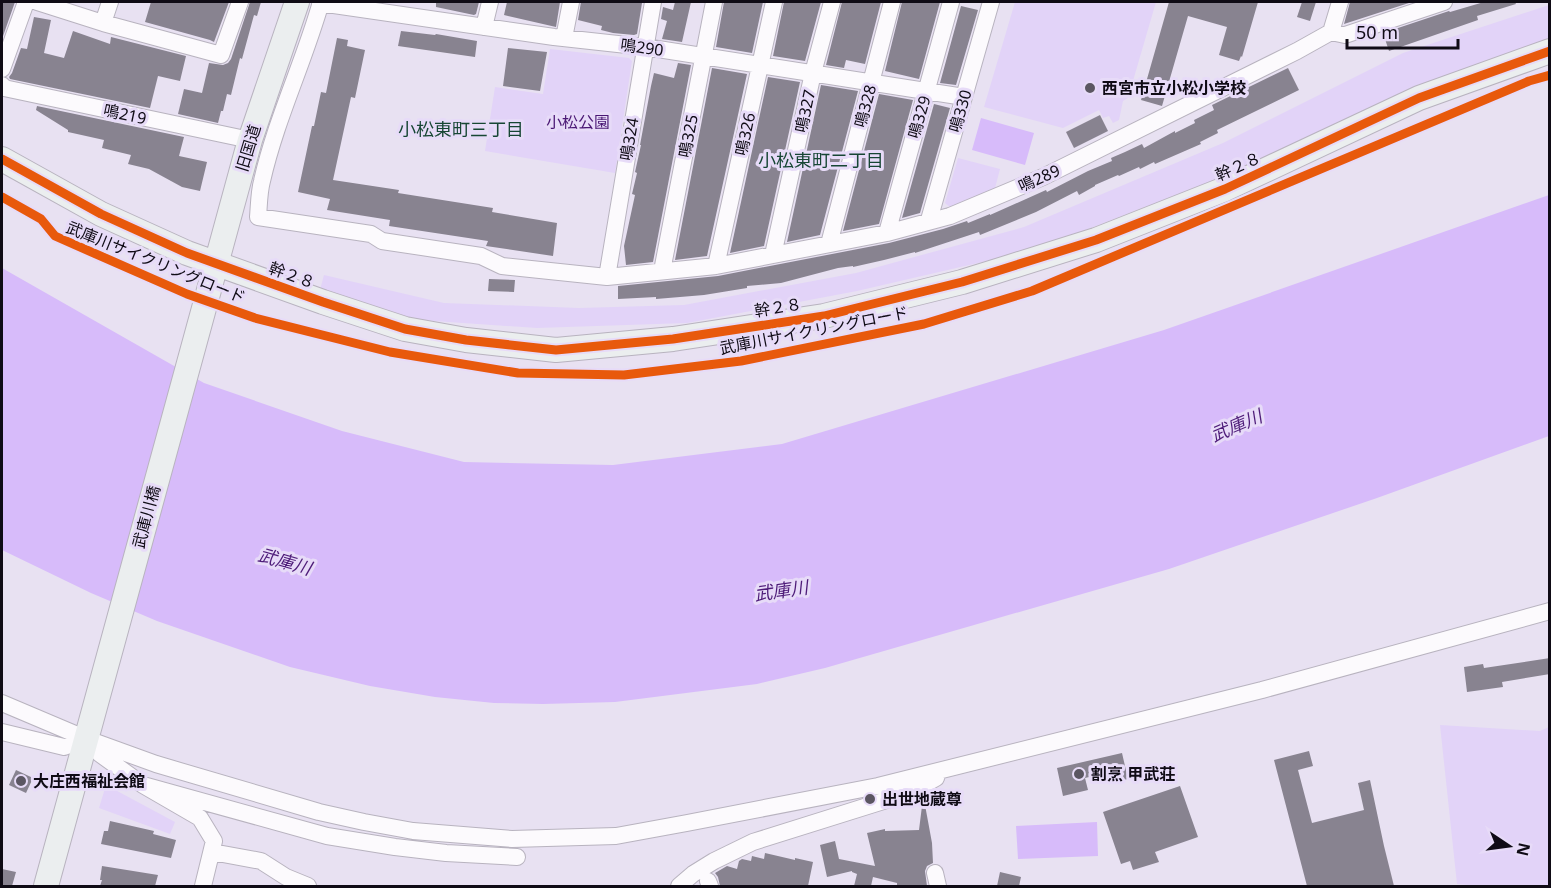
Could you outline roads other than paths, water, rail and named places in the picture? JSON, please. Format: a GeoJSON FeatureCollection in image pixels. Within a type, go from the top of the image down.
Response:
{"type":"FeatureCollection","features":[{"type":"Feature","properties":{"kind":"street"},"geometry":{"type":"LineString","coordinates":[[2,69],[26,2]]}},
{"type":"Feature","properties":{"kind":"street"},"geometry":{"type":"LineString","coordinates":[[37,2],[102,23],[221,55],[240,2]]}},
{"type":"Feature","properties":{"kind":"street"},"geometry":{"type":"LineString","coordinates":[[102,23],[110,2]]}},
{"type":"Feature","properties":{"kind":"street","name":"鳴290"},"geometry":{"type":"LineString","coordinates":[[313,2],[407,8],[484,27],[645,47],[964,97]]}},
{"type":"Feature","properties":{"kind":"street","name":"鳴289"},"geometry":{"type":"LineString","coordinates":[[313,2],[314,28],[288,95],[261,182],[258,217],[371,234],[381,241],[481,256],[502,266],[607,278],[716,266],[887,233],[950,216],[1043,177],[1331,32],[1344,35],[1444,2]]}},
{"type":"Feature","properties":{"kind":"street","name":"旧国道"},"geometry":{"type":"LineString","coordinates":[[206,296],[250,140],[313,2]]}},
{"type":"Feature","properties":{"kind":"street"},"geometry":{"type":"LineString","coordinates":[[484,27],[490,2]]}},
{"type":"Feature","properties":{"kind":"street"},"geometry":{"type":"LineString","coordinates":[[564,38],[571,2]]}},
{"type":"Feature","properties":{"kind":"street","name":"鳴324"},"geometry":{"type":"LineString","coordinates":[[607,278],[653,2]]}},
{"type":"Feature","properties":{"kind":"street","name":"鳴325"},"geometry":{"type":"LineString","coordinates":[[662,271],[714,2]]}},
{"type":"Feature","properties":{"kind":"street","name":"鳴326"},"geometry":{"type":"LineString","coordinates":[[716,266],[774,2]]}},
{"type":"Feature","properties":{"kind":"street","name":"鳴327"},"geometry":{"type":"LineString","coordinates":[[773,255],[813,73],[832,2]]}},
{"type":"Feature","properties":{"kind":"street","name":"鳴328"},"geometry":{"type":"LineString","coordinates":[[828,244],[892,2]]}},
{"type":"Feature","properties":{"kind":"street","name":"鳴329"},"geometry":{"type":"LineString","coordinates":[[887,233],[951,2]]}},
{"type":"Feature","properties":{"kind":"street","name":"鳴330"},"geometry":{"type":"LineString","coordinates":[[929,220],[991,2]]}},
{"type":"Feature","properties":{"kind":"street"},"geometry":{"type":"LineString","coordinates":[[1331,32],[1340,2]]}},
{"type":"Feature","properties":{"kind":"street","name":"幹２８"},"geometry":{"type":"LineString","coordinates":[[2,159],[101,214],[187,253],[323,302],[405,329],[466,340],[556,350],[673,339],[824,316],[962,282],[1096,240],[1226,189],[1419,98],[1550,51]]}},
{"type":"Feature","properties":{"kind":"street","name":"鳴219"},"geometry":{"type":"LineString","coordinates":[[2,85],[4,88],[250,140]]}},
{"type":"Feature","properties":{"kind":"street","name":"武庫川橋"},"geometry":{"type":"LineString","coordinates":[[46,886],[206,296]]}},
{"type":"Feature","properties":{"kind":"street"},"geometry":{"type":"LineString","coordinates":[[2,703],[87,739],[156,764],[319,812],[413,831],[512,839],[616,836],[878,786],[1262,690],[1550,611]]}},
{"type":"Feature","properties":{"kind":"street"},"geometry":{"type":"LineString","coordinates":[[2,732],[64,747],[87,739]]}},
{"type":"Feature","properties":{"kind":"street"},"geometry":{"type":"LineString","coordinates":[[87,739],[100,754],[142,785],[200,818],[214,842],[203,886]]}},
{"type":"Feature","properties":{"kind":"street"},"geometry":{"type":"LineString","coordinates":[[679,886],[714,861],[753,842],[909,793],[940,776],[940,771]]}},
{"type":"Feature","properties":{"kind":"street"},"geometry":{"type":"LineString","coordinates":[[142,785],[327,836],[446,853],[517,857]]}},
{"type":"Feature","properties":{"kind":"street"},"geometry":{"type":"LineString","coordinates":[[212,852],[261,861],[285,882],[308,886]]}},
{"type":"Feature","properties":{"kind":"water"},"geometry":{"type":"Polygon","coordinates":[[[981,118],[1034,133],[1025,165],[972,150],[981,118]]]}},
{"type":"Feature","properties":{"kind":"water","name":"武庫川"},"geometry":{"type":"Polygon","coordinates":[[[1549,195],[1549,436],[1169,569],[825,668],[757,684],[615,702],[543,704],[494,703],[435,697],[370,686],[290,667],[157,621],[91,593],[2,550],[2,268],[204,383],[342,431],[464,462],[613,465],[782,444],[1164,330],[1549,195]]]}},
{"type":"Feature","properties":{"kind":"water"},"geometry":{"type":"Polygon","coordinates":[[[1097,822],[1098,856],[1018,859],[1016,826],[1097,822]]]}},
{"type":"Feature","properties":{"kind":"place","name":"西宮市立小松小学校"},"geometry":{"type":"Point","coordinates":[1090,88]}},
{"type":"Feature","properties":{"kind":"place","name":"割烹 甲武荘"},"geometry":{"type":"Point","coordinates":[1079,774]}},
{"type":"Feature","properties":{"kind":"place","name":"大庄西福祉会館"},"geometry":{"type":"Point","coordinates":[21,781]}},
{"type":"Feature","properties":{"kind":"place","name":"出世地蔵尊"},"geometry":{"type":"Point","coordinates":[870,799]}},
{"type":"Feature","properties":{"kind":"district","name":"小松東町三丁目"},"geometry":{"type":"Point","coordinates":[461,129]}},
{"type":"Feature","properties":{"kind":"district","name":"小松東町二丁目"},"geometry":{"type":"Point","coordinates":[821,160]}},
{"type":"Feature","properties":{"kind":"park label","name":"小松公園"},"geometry":{"type":"Point","coordinates":[578,122]}}]}
